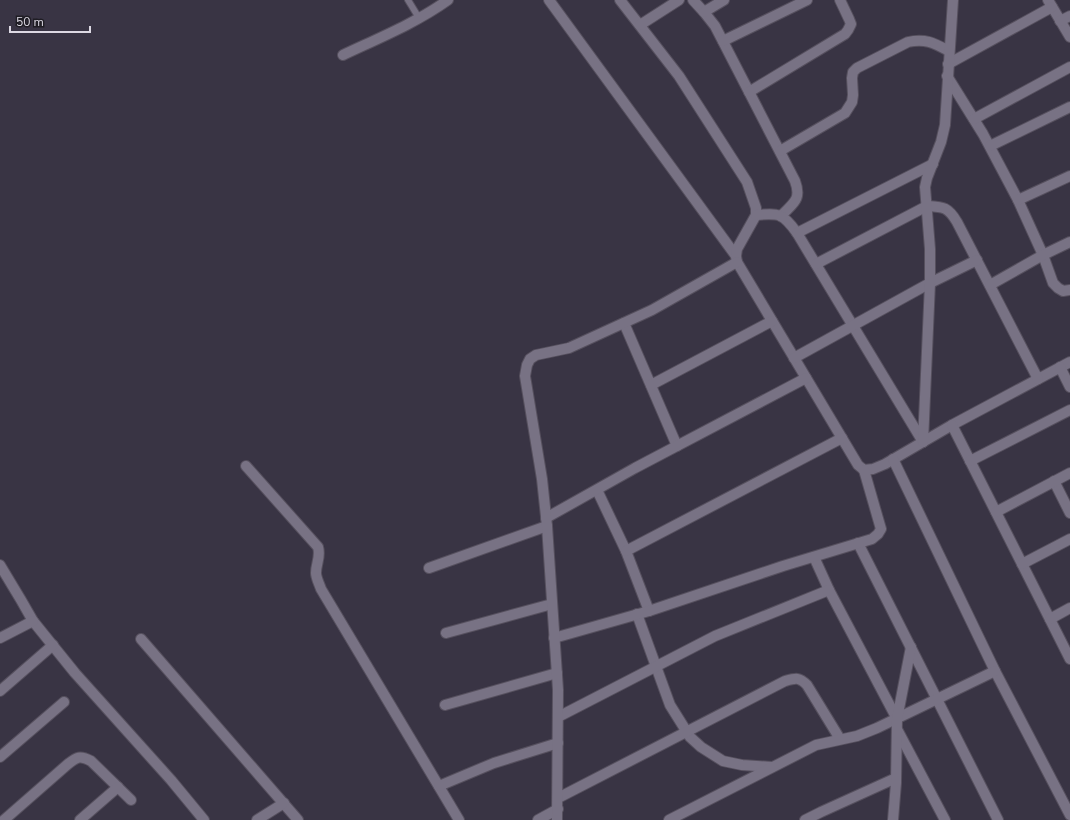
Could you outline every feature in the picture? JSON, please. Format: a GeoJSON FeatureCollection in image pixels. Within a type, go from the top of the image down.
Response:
{"type":"FeatureCollection","features":[{"type":"Feature","properties":{"kind":"street"},"geometry":{"type":"LineString","coordinates":[[343,55],[419,18],[448,0]]}},
{"type":"Feature","properties":{"kind":"street"},"geometry":{"type":"LineString","coordinates":[[549,0],[736,259],[858,466],[864,470],[873,469],[1070,362]]}},
{"type":"Feature","properties":{"kind":"street"},"geometry":{"type":"LineString","coordinates":[[620,0],[679,76],[747,182],[756,208],[756,215],[737,249],[736,259]]}},
{"type":"Feature","properties":{"kind":"street"},"geometry":{"type":"LineString","coordinates":[[640,25],[680,0]]}},
{"type":"Feature","properties":{"kind":"street"},"geometry":{"type":"LineString","coordinates":[[693,0],[715,26],[795,181],[798,189],[798,197],[781,216]]}},
{"type":"Feature","properties":{"kind":"street"},"geometry":{"type":"LineString","coordinates":[[704,12],[724,0]]}},
{"type":"Feature","properties":{"kind":"street"},"geometry":{"type":"LineString","coordinates":[[723,41],[793,3],[807,0]]}},
{"type":"Feature","properties":{"kind":"street"},"geometry":{"type":"LineString","coordinates":[[749,92],[844,34],[848,30],[851,24],[840,0]]}},
{"type":"Feature","properties":{"kind":"street"},"geometry":{"type":"LineString","coordinates":[[923,442],[930,283],[930,249],[925,187],[927,178],[942,142],[945,125],[953,0]]}},
{"type":"Feature","properties":{"kind":"street"},"geometry":{"type":"LineString","coordinates":[[948,64],[1050,4],[1070,37]]}},
{"type":"Feature","properties":{"kind":"street"},"geometry":{"type":"LineString","coordinates":[[1060,21],[1070,16]]}},
{"type":"Feature","properties":{"kind":"street"},"geometry":{"type":"LineString","coordinates":[[780,151],[845,113],[852,102],[853,72],[858,68],[908,42],[915,40],[930,42],[949,50]]}},
{"type":"Feature","properties":{"kind":"street"},"geometry":{"type":"LineString","coordinates":[[974,119],[1070,67]]}},
{"type":"Feature","properties":{"kind":"street"},"geometry":{"type":"LineString","coordinates":[[947,76],[990,146],[1018,200],[1043,255],[1053,283],[1063,291],[1070,290]]}},
{"type":"Feature","properties":{"kind":"street"},"geometry":{"type":"LineString","coordinates":[[990,146],[1070,107]]}},
{"type":"Feature","properties":{"kind":"street"},"geometry":{"type":"LineString","coordinates":[[797,233],[933,164]]}},
{"type":"Feature","properties":{"kind":"street"},"geometry":{"type":"LineString","coordinates":[[1018,200],[1070,176]]}},
{"type":"Feature","properties":{"kind":"street"},"geometry":{"type":"LineString","coordinates":[[816,264],[927,206],[941,207],[947,210],[952,213],[1038,379]]}},
{"type":"Feature","properties":{"kind":"street"},"geometry":{"type":"LineString","coordinates":[[756,215],[772,214],[781,216],[790,223],[923,442]]}},
{"type":"Feature","properties":{"kind":"street"},"geometry":{"type":"LineString","coordinates":[[990,285],[1043,255],[1070,242]]}},
{"type":"Feature","properties":{"kind":"street"},"geometry":{"type":"LineString","coordinates":[[557,820],[557,673],[542,479],[526,376],[527,366],[530,359],[536,355],[569,348],[652,310],[736,259]]}},
{"type":"Feature","properties":{"kind":"street"},"geometry":{"type":"LineString","coordinates":[[794,358],[930,283],[977,260]]}},
{"type":"Feature","properties":{"kind":"street"},"geometry":{"type":"LineString","coordinates":[[651,385],[772,320]]}},
{"type":"Feature","properties":{"kind":"street"},"geometry":{"type":"LineString","coordinates":[[624,323],[677,446]]}},
{"type":"Feature","properties":{"kind":"street"},"geometry":{"type":"LineString","coordinates":[[1060,367],[1070,386]]}},
{"type":"Feature","properties":{"kind":"street"},"geometry":{"type":"LineString","coordinates":[[430,568],[546,522],[597,490],[806,378]]}},
{"type":"Feature","properties":{"kind":"street"},"geometry":{"type":"LineString","coordinates":[[970,461],[1070,410]]}},
{"type":"Feature","properties":{"kind":"street"},"geometry":{"type":"LineString","coordinates":[[952,425],[1070,659]]}},
{"type":"Feature","properties":{"kind":"street"},"geometry":{"type":"LineString","coordinates":[[626,551],[842,438]]}},
{"type":"Feature","properties":{"kind":"street"},"geometry":{"type":"LineString","coordinates":[[893,459],[995,671],[1070,815]]}},
{"type":"Feature","properties":{"kind":"street"},"geometry":{"type":"LineString","coordinates":[[246,466],[318,547],[320,553],[316,572],[321,588],[459,820]]}},
{"type":"Feature","properties":{"kind":"street"},"geometry":{"type":"LineString","coordinates":[[554,638],[649,611],[783,566],[872,539],[881,529],[864,470]]}},
{"type":"Feature","properties":{"kind":"street"},"geometry":{"type":"LineString","coordinates":[[996,512],[1070,473]]}},
{"type":"Feature","properties":{"kind":"street"},"geometry":{"type":"LineString","coordinates":[[1054,481],[1070,513]]}},
{"type":"Feature","properties":{"kind":"street"},"geometry":{"type":"LineString","coordinates":[[597,490],[626,551],[649,611]]}},
{"type":"Feature","properties":{"kind":"street"},"geometry":{"type":"LineString","coordinates":[[1022,564],[1070,539]]}},
{"type":"Feature","properties":{"kind":"street"},"geometry":{"type":"LineString","coordinates":[[858,543],[998,820]]}},
{"type":"Feature","properties":{"kind":"street"},"geometry":{"type":"LineString","coordinates":[[814,557],[829,590],[897,718]]}},
{"type":"Feature","properties":{"kind":"street"},"geometry":{"type":"LineString","coordinates":[[0,565],[4,581],[33,621],[75,673],[171,780],[204,820]]}},
{"type":"Feature","properties":{"kind":"street"},"geometry":{"type":"LineString","coordinates":[[558,717],[715,636],[829,590]]}},
{"type":"Feature","properties":{"kind":"street"},"geometry":{"type":"LineString","coordinates":[[446,633],[552,604]]}},
{"type":"Feature","properties":{"kind":"street"},"geometry":{"type":"LineString","coordinates":[[1050,619],[1070,608]]}},
{"type":"Feature","properties":{"kind":"street"},"geometry":{"type":"LineString","coordinates":[[637,614],[670,705],[688,731],[690,737],[700,747],[723,761],[742,765],[772,767]]}},
{"type":"Feature","properties":{"kind":"street"},"geometry":{"type":"LineString","coordinates":[[0,638],[33,621]]}},
{"type":"Feature","properties":{"kind":"street"},"geometry":{"type":"LineString","coordinates":[[141,639],[298,820]]}},
{"type":"Feature","properties":{"kind":"street"},"geometry":{"type":"LineString","coordinates":[[0,691],[53,646]]}},
{"type":"Feature","properties":{"kind":"street"},"geometry":{"type":"LineString","coordinates":[[892,819],[896,778],[897,718],[911,647]]}},
{"type":"Feature","properties":{"kind":"street"},"geometry":{"type":"LineString","coordinates":[[669,820],[816,745],[857,736],[877,728],[995,671]]}},
{"type":"Feature","properties":{"kind":"street"},"geometry":{"type":"LineString","coordinates":[[445,705],[557,673]]}},
{"type":"Feature","properties":{"kind":"street"},"geometry":{"type":"LineString","coordinates":[[558,798],[785,681],[794,678],[801,679],[807,685],[840,739]]}},
{"type":"Feature","properties":{"kind":"street"},"geometry":{"type":"LineString","coordinates":[[0,757],[64,702]]}},
{"type":"Feature","properties":{"kind":"street"},"geometry":{"type":"LineString","coordinates":[[897,729],[945,820]]}},
{"type":"Feature","properties":{"kind":"street"},"geometry":{"type":"LineString","coordinates":[[439,786],[494,763],[558,743]]}},
{"type":"Feature","properties":{"kind":"street"},"geometry":{"type":"LineString","coordinates":[[0,816],[4,820],[68,764],[80,757],[91,761],[131,800]]}},
{"type":"Feature","properties":{"kind":"street"},"geometry":{"type":"LineString","coordinates":[[805,820],[896,778]]}},
{"type":"Feature","properties":{"kind":"street"},"geometry":{"type":"LineString","coordinates":[[80,820],[118,787]]}},
{"type":"Feature","properties":{"kind":"street"},"geometry":{"type":"LineString","coordinates":[[257,820],[284,803]]}},
{"type":"Feature","properties":{"kind":"street"},"geometry":{"type":"LineString","coordinates":[[538,820],[558,809]]}},
{"type":"Feature","properties":{"kind":"lane"},"geometry":{"type":"LineString","coordinates":[[408,0],[419,18]]}}]}
